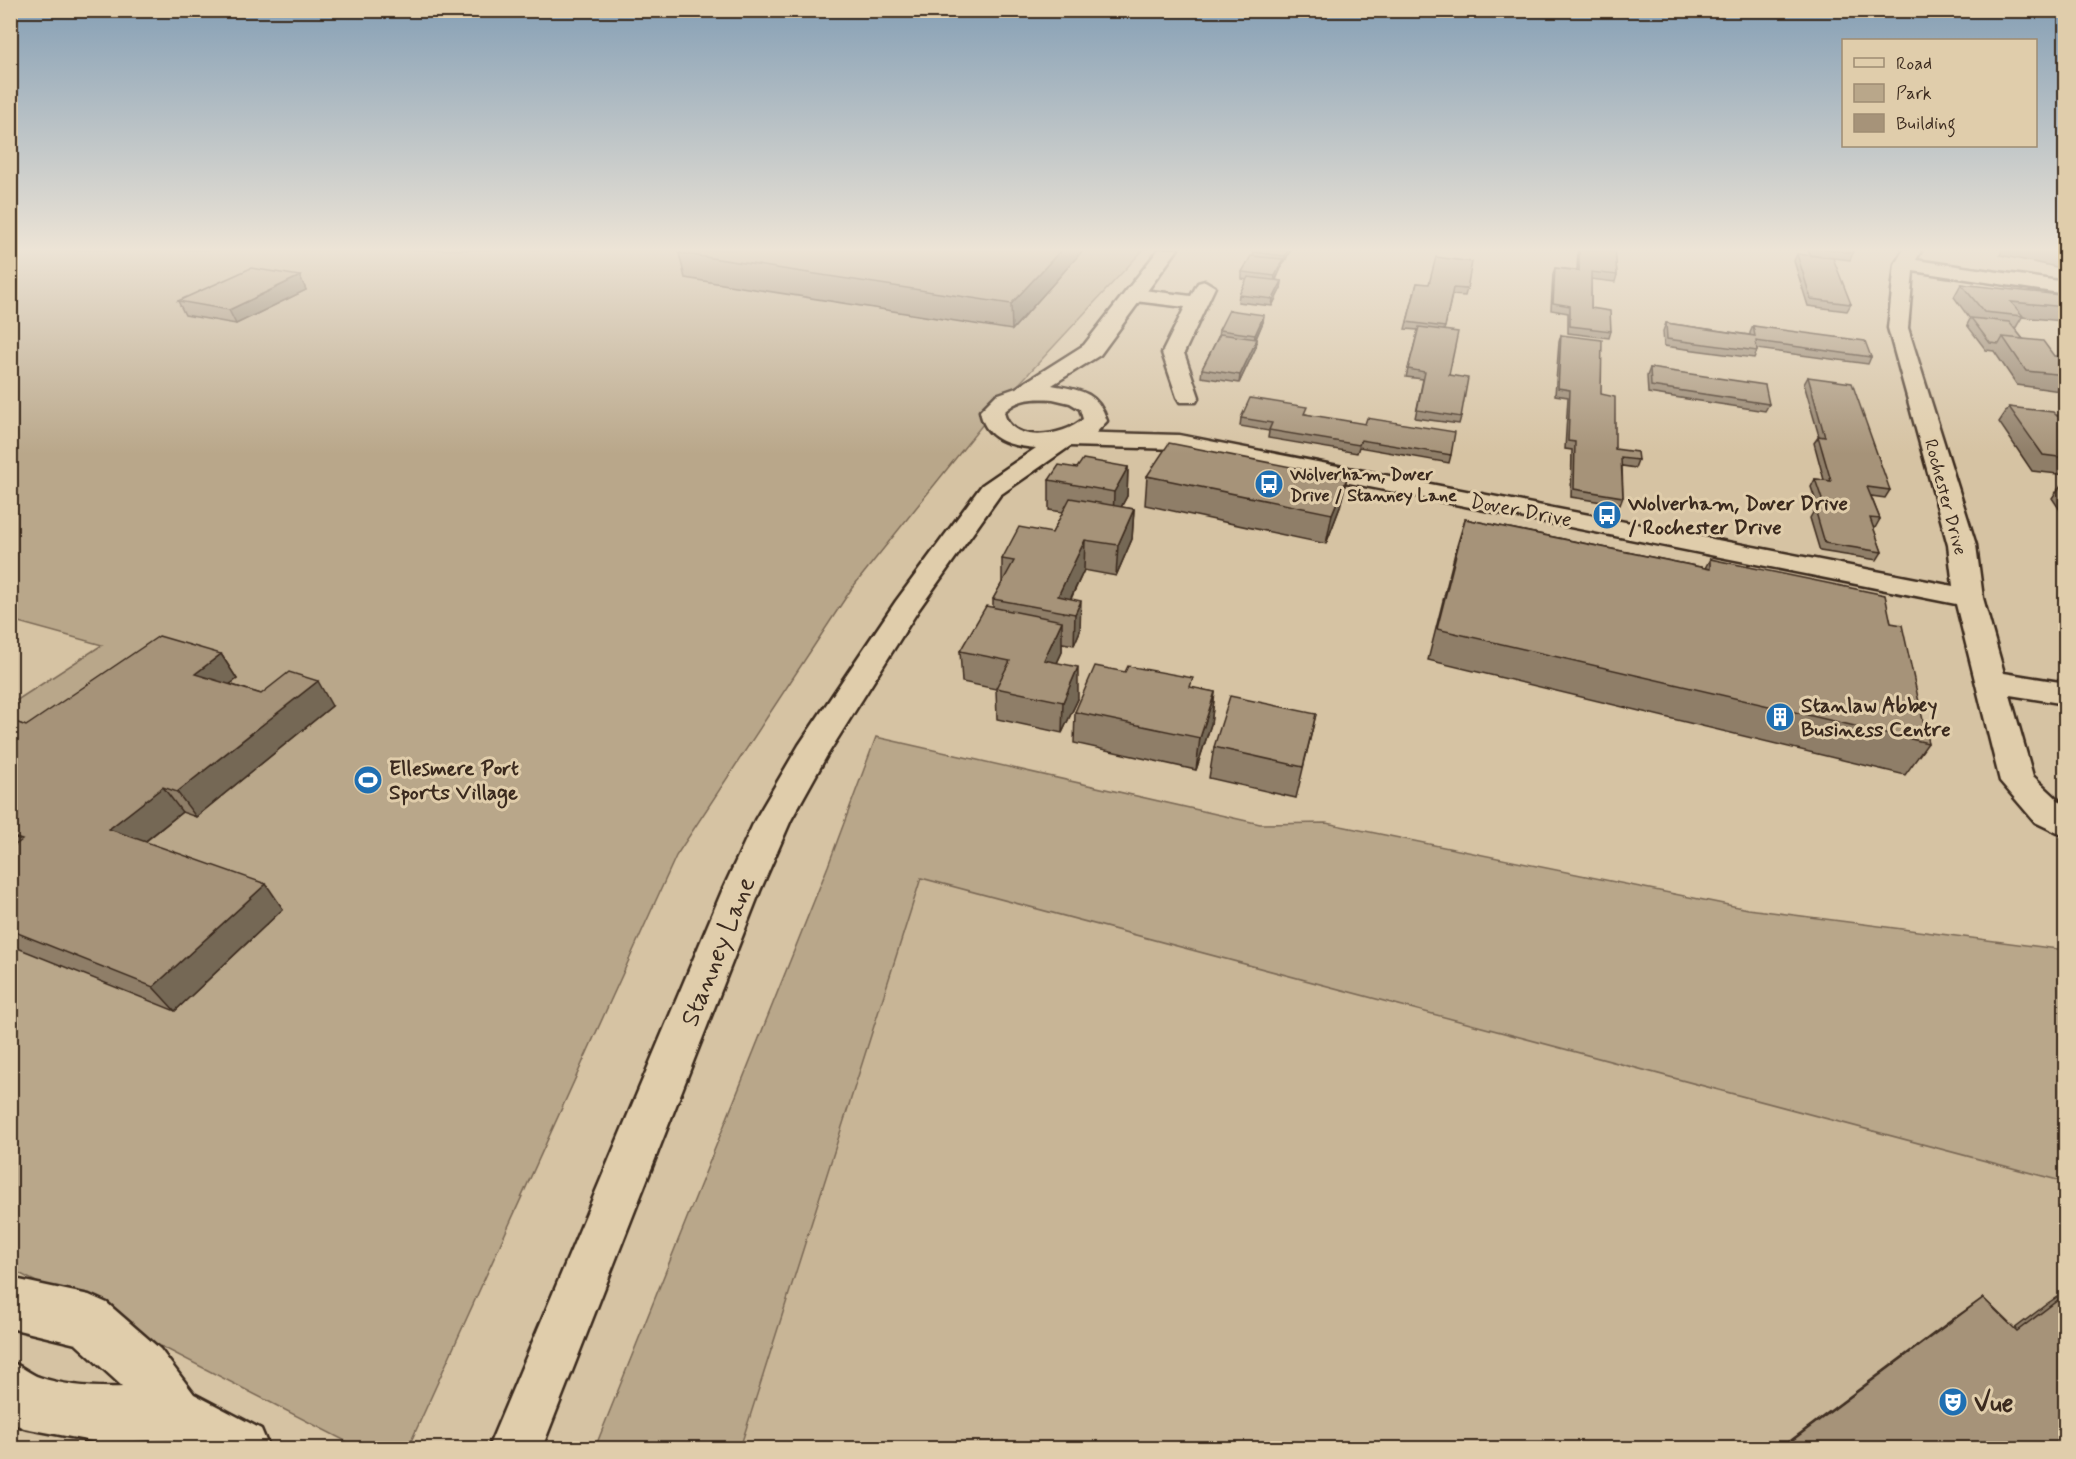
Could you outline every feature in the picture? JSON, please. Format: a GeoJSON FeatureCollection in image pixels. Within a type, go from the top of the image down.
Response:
{"type":"FeatureCollection","features":[{"type":"Feature","properties":{"kind":"street"},"geometry":{"type":"LineString","coordinates":[[1024,393],[1092,350],[1118,317]]}},
{"type":"Feature","properties":{"kind":"street"},"geometry":{"type":"LineString","coordinates":[[1177,387],[1173,353],[1190,317]]}},
{"type":"Feature","properties":{"kind":"street","name":"Rochester Drive"},"geometry":{"type":"LineString","coordinates":[[1900,317],[1898,328],[1962,545],[1969,598],[2017,781],[2048,813],[2066,824]]}},
{"type":"Feature","properties":{"kind":"street"},"geometry":{"type":"LineString","coordinates":[[1089,405],[1085,390],[1092,369],[1092,350]]}},
{"type":"Feature","properties":{"kind":"street","name":"Dover Drive"},"geometry":{"type":"LineString","coordinates":[[1024,393],[1053,392],[1078,398],[1089,405],[1179,442]]}},
{"type":"Feature","properties":{"kind":"street","name":"Stanney Lane"},"geometry":{"type":"LineString","coordinates":[[515,1449],[736,902],[773,820],[810,753],[993,469],[998,429],[991,419],[992,411],[1007,398],[1024,393]]}},
{"type":"Feature","properties":{"kind":"street","name":"Stanney Lane"},"geometry":{"type":"LineString","coordinates":[[993,469],[1090,428],[1095,421],[1089,405]]}},
{"type":"Feature","properties":{"kind":"street","name":"Dover Drive"},"geometry":{"type":"LineString","coordinates":[[998,429],[1020,439],[1043,441],[1067,439],[1179,442],[1969,598]]}},
{"type":"Feature","properties":{"kind":"street"},"geometry":{"type":"LineString","coordinates":[[1992,681],[2066,694]]}},
{"type":"Feature","properties":{"kind":"street"},"geometry":{"type":"LineString","coordinates":[[10,1303],[89,1321],[141,1368],[175,1413],[242,1449]]}},
{"type":"Feature","properties":{"kind":"street"},"geometry":{"type":"LineString","coordinates":[[10,1388],[24,1401],[97,1416],[175,1413]]}},
{"type":"Feature","properties":{"kind":"shaded area"},"geometry":{"type":"Polygon","coordinates":[[[897,799],[2065,1110],[2065,1448],[633,1448],[897,799]]]}},
{"type":"Feature","properties":{"kind":"green space","name":"Ellesmere Port Sports Village"},"geometry":{"type":"Polygon","coordinates":[[[10,317],[1081,317],[991,414],[852,588],[676,856],[408,1448],[359,1448],[11,1269],[11,704],[102,645],[11,620],[10,317]]]}},
{"type":"Feature","properties":{"kind":"green space"},"geometry":{"type":"Polygon","coordinates":[[[876,737],[1260,824],[1326,823],[1748,909],[2065,950],[2065,1182],[921,878],[740,1448],[595,1448],[828,866],[876,737]]]}},
{"type":"Feature","properties":{"kind":"building"},"geometry":{"type":"Polygon","coordinates":[[[1225,317],[1263,317],[1255,335],[1219,330],[1225,317]]]}},
{"type":"Feature","properties":{"kind":"building"},"geometry":{"type":"Polygon","coordinates":[[[1408,317],[1447,317],[1445,327],[1407,322],[1408,317]]]}},
{"type":"Feature","properties":{"kind":"building"},"geometry":{"type":"Polygon","coordinates":[[[1570,317],[1610,317],[1611,331],[1570,326],[1570,317]]]}},
{"type":"Feature","properties":{"kind":"building"},"geometry":{"type":"Polygon","coordinates":[[[1971,318],[2009,322],[2023,339],[2003,337],[1999,344],[1990,343],[1971,318]]]}},
{"type":"Feature","properties":{"kind":"building"},"geometry":{"type":"Polygon","coordinates":[[[1666,323],[1755,336],[1753,326],[1865,341],[1871,357],[1756,341],[1757,351],[1667,339],[1666,323]]]}},
{"type":"Feature","properties":{"kind":"building"},"geometry":{"type":"Polygon","coordinates":[[[1419,327],[1458,332],[1449,375],[1468,378],[1461,417],[1417,410],[1425,372],[1408,369],[1419,327]]]}},
{"type":"Feature","properties":{"kind":"building"},"geometry":{"type":"Polygon","coordinates":[[[1220,334],[1257,339],[1240,375],[1202,369],[1220,334]]]}},
{"type":"Feature","properties":{"kind":"building"},"geometry":{"type":"Polygon","coordinates":[[[1561,335],[1602,340],[1601,394],[1615,397],[1615,449],[1637,452],[1638,460],[1621,458],[1623,497],[1574,489],[1575,442],[1568,441],[1570,390],[1558,388],[1561,335]]]}},
{"type":"Feature","properties":{"kind":"building"},"geometry":{"type":"Polygon","coordinates":[[[2003,337],[2043,341],[2054,356],[2066,357],[2066,375],[2026,371],[2003,337]]]}},
{"type":"Feature","properties":{"kind":"building"},"geometry":{"type":"Polygon","coordinates":[[[1650,368],[1765,385],[1769,404],[1651,386],[1650,368]]]}},
{"type":"Feature","properties":{"kind":"building"},"geometry":{"type":"Polygon","coordinates":[[[1808,377],[1852,383],[1890,490],[1867,487],[1880,519],[1870,518],[1882,552],[1825,543],[1815,509],[1826,511],[1815,479],[1831,481],[1818,436],[1825,437],[1808,377]]]}},
{"type":"Feature","properties":{"kind":"building"},"geometry":{"type":"Polygon","coordinates":[[[1250,398],[1307,407],[1304,414],[1365,424],[1367,418],[1455,432],[1451,455],[1361,440],[1359,445],[1269,430],[1272,423],[1241,418],[1250,398]]]}},
{"type":"Feature","properties":{"kind":"building"},"geometry":{"type":"Polygon","coordinates":[[[2009,407],[2053,412],[2057,416],[2066,417],[2066,458],[2043,455],[2009,407]]]}},
{"type":"Feature","properties":{"kind":"building"},"geometry":{"type":"Polygon","coordinates":[[[1169,443],[1347,478],[1332,514],[1147,476],[1169,443]]]}},
{"type":"Feature","properties":{"kind":"building"},"geometry":{"type":"Polygon","coordinates":[[[1083,459],[1128,467],[1114,492],[1049,480],[1059,465],[1077,468],[1083,459]]]}},
{"type":"Feature","properties":{"kind":"building"},"geometry":{"type":"Polygon","coordinates":[[[1070,498],[1134,509],[1118,545],[1085,540],[1058,596],[1081,601],[1075,614],[993,599],[1014,561],[1002,559],[1019,527],[1052,533],[1070,498]]]}},
{"type":"Feature","properties":{"kind":"building","name":"Stanlaw Abbey Business Centre"},"geometry":{"type":"Polygon","coordinates":[[[1465,519],[1710,569],[1710,559],[1885,595],[1891,623],[1902,625],[1928,743],[1437,629],[1465,519]]]}},
{"type":"Feature","properties":{"kind":"building"},"geometry":{"type":"Polygon","coordinates":[[[986,606],[1062,621],[1044,660],[1078,667],[1063,702],[996,688],[1010,661],[960,651],[986,606]]]}},
{"type":"Feature","properties":{"kind":"building"},"geometry":{"type":"Polygon","coordinates":[[[159,636],[221,654],[195,674],[261,694],[289,672],[318,681],[177,792],[163,787],[109,829],[266,884],[153,987],[10,930],[10,849],[22,840],[10,836],[10,720],[26,726],[159,636]]]}},
{"type":"Feature","properties":{"kind":"building"},"geometry":{"type":"Polygon","coordinates":[[[1095,666],[1125,672],[1128,666],[1193,678],[1190,687],[1215,692],[1200,738],[1075,712],[1095,666]]]}},
{"type":"Feature","properties":{"kind":"building"},"geometry":{"type":"Polygon","coordinates":[[[1230,696],[1316,714],[1303,767],[1214,747],[1230,696]]]}},
{"type":"Feature","properties":{"kind":"building","name":"Vue"},"geometry":{"type":"Polygon","coordinates":[[[2066,1294],[2066,1449],[1781,1449],[1983,1298],[2017,1331],[2066,1294]]]}},
{"type":"Feature","properties":{"kind":"place","name":"Wolverham, Dover Drive / Stanney Lane"},"geometry":{"type":"Point","coordinates":[1269,484]}},
{"type":"Feature","properties":{"kind":"place","name":"Wolverham, Dover Drive / Rochester Drive"},"geometry":{"type":"Point","coordinates":[1607,515]}},
{"type":"Feature","properties":{"kind":"place","name":"Stanlaw Abbey Business Centre"},"geometry":{"type":"Point","coordinates":[1780,717]}},
{"type":"Feature","properties":{"kind":"place","name":"Ellesmere Port Sports Village"},"geometry":{"type":"Point","coordinates":[368,780]}},
{"type":"Feature","properties":{"kind":"place","name":"Vue"},"geometry":{"type":"Point","coordinates":[1953,1402]}}]}
